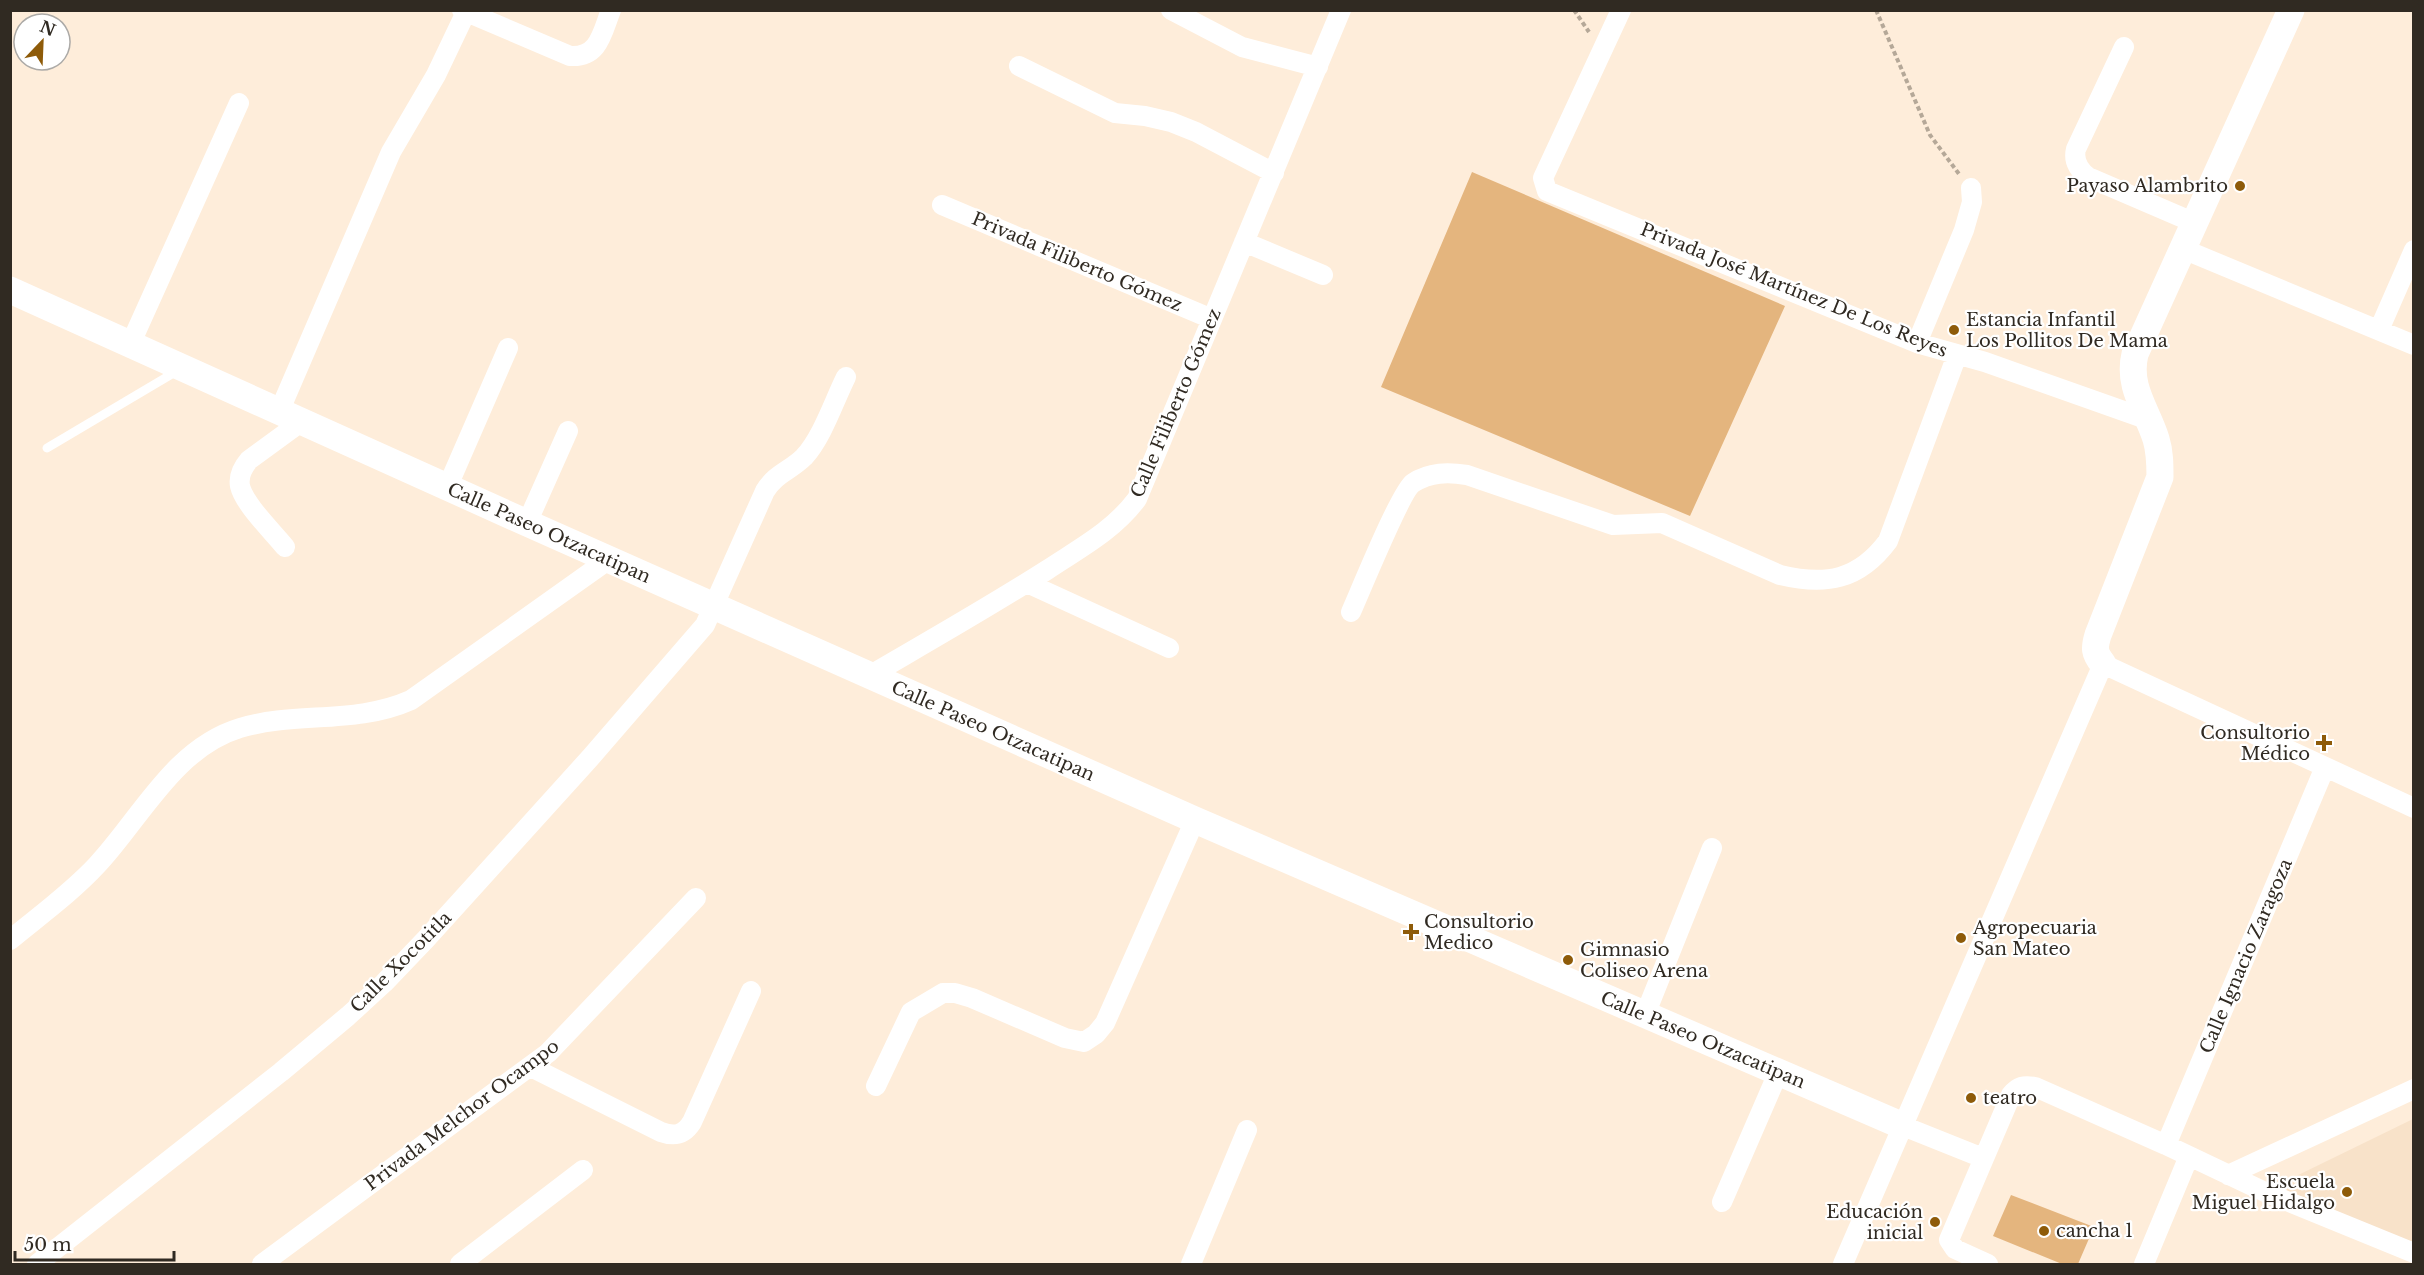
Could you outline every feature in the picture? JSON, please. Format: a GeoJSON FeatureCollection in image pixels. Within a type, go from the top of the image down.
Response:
{"type":"FeatureCollection","features":[{"type":"Feature","properties":{"kind":"main road"},"geometry":{"type":"LineString","coordinates":[[2103,664],[2096,655],[2095,646],[2098,634],[2160,477],[2157,440],[2132,380],[2135,354],[2291,10]]}},
{"type":"Feature","properties":{"kind":"main road","name":"Calle Paseo Otzacatipan"},"geometry":{"type":"LineString","coordinates":[[10,290],[527,524],[1195,820],[1903,1126]]}},
{"type":"Feature","properties":{"kind":"street"},"geometry":{"type":"LineString","coordinates":[[285,547],[244,496],[240,486],[242,468],[290,417],[391,152],[436,75],[464,11],[570,56],[581,57],[596,47],[611,10]]}},
{"type":"Feature","properties":{"kind":"street"},"geometry":{"type":"LineString","coordinates":[[1171,10],[1242,47],[1318,67]]}},
{"type":"Feature","properties":{"kind":"street","name":"Calle Filiberto Gómez"},"geometry":{"type":"LineString","coordinates":[[869,676],[1027,583],[1108,531],[1137,499],[1341,10]]}},
{"type":"Feature","properties":{"kind":"street","name":"Privada José Martínez De Los Reyes"},"geometry":{"type":"LineString","coordinates":[[1621,10],[1544,178],[1545,187],[1552,194],[1917,343],[1985,362],[2148,420]]}},
{"type":"Feature","properties":{"kind":"street"},"geometry":{"type":"LineString","coordinates":[[2124,46],[2076,148],[2074,155],[2077,165],[2088,177],[2195,223]]}},
{"type":"Feature","properties":{"kind":"street"},"geometry":{"type":"LineString","coordinates":[[1019,66],[1115,113],[1171,122],[1196,132],[1274,173]]}},
{"type":"Feature","properties":{"kind":"street"},"geometry":{"type":"LineString","coordinates":[[130,345],[239,103]]}},
{"type":"Feature","properties":{"kind":"street"},"geometry":{"type":"LineString","coordinates":[[1917,343],[1967,223],[1972,202],[1971,188]]}},
{"type":"Feature","properties":{"kind":"street","name":"Privada Filiberto Gómez"},"geometry":{"type":"LineString","coordinates":[[942,206],[1212,319]]}},
{"type":"Feature","properties":{"kind":"street"},"geometry":{"type":"LineString","coordinates":[[1244,242],[1323,275]]}},
{"type":"Feature","properties":{"kind":"street"},"geometry":{"type":"LineString","coordinates":[[2183,249],[2414,345]]}},
{"type":"Feature","properties":{"kind":"street"},"geometry":{"type":"LineString","coordinates":[[2379,330],[2414,250]]}},
{"type":"Feature","properties":{"kind":"street"},"geometry":{"type":"LineString","coordinates":[[447,488],[508,348]]}},
{"type":"Feature","properties":{"kind":"street"},"geometry":{"type":"LineString","coordinates":[[1351,612],[1396,511],[1411,484],[1448,472],[1467,475],[1613,525],[1662,523],[1780,575],[1820,582],[1842,578],[1878,555],[1888,541],[1957,355]]}},
{"type":"Feature","properties":{"kind":"street","name":"Calle Xocotitla"},"geometry":{"type":"LineString","coordinates":[[37,1264],[281,1072],[384,983],[598,749],[705,625],[765,491],[772,480],[793,467],[812,447],[846,377]]}},
{"type":"Feature","properties":{"kind":"street"},"geometry":{"type":"LineString","coordinates":[[527,524],[568,431]]}},
{"type":"Feature","properties":{"kind":"street"},"geometry":{"type":"LineString","coordinates":[[10,940],[96,865],[159,788],[182,764],[208,743],[239,728],[273,722],[366,714],[389,710],[411,700],[608,560]]}},
{"type":"Feature","properties":{"kind":"street"},"geometry":{"type":"LineString","coordinates":[[1027,583],[1169,648]]}},
{"type":"Feature","properties":{"kind":"street"},"geometry":{"type":"LineString","coordinates":[[1843,1264],[2103,664],[2414,808]]}},
{"type":"Feature","properties":{"kind":"street","name":"Calle Ignacio Zaragoza"},"geometry":{"type":"LineString","coordinates":[[2166,1145],[2325,767]]}},
{"type":"Feature","properties":{"kind":"street"},"geometry":{"type":"LineString","coordinates":[[876,1086],[911,1012],[943,993],[955,993],[972,998],[1065,1038],[1084,1042],[1096,1034],[1105,1023],[1195,820]]}},
{"type":"Feature","properties":{"kind":"street"},"geometry":{"type":"LineString","coordinates":[[1645,1015],[1712,848]]}},
{"type":"Feature","properties":{"kind":"street","name":"Privada Melchor Ocampo"},"geometry":{"type":"LineString","coordinates":[[262,1264],[531,1067],[566,1036],[696,898]]}},
{"type":"Feature","properties":{"kind":"street"},"geometry":{"type":"LineString","coordinates":[[531,1067],[661,1132],[672,1136],[681,1134],[692,1122],[752,991]]}},
{"type":"Feature","properties":{"kind":"street"},"geometry":{"type":"LineString","coordinates":[[1722,1202],[1778,1073]]}},
{"type":"Feature","properties":{"kind":"street"},"geometry":{"type":"LineString","coordinates":[[1988,1264],[1955,1249],[1949,1240],[2011,1095],[2019,1087],[2025,1086],[2035,1087],[2306,1210],[2414,1253]]}},
{"type":"Feature","properties":{"kind":"street"},"geometry":{"type":"LineString","coordinates":[[2228,1175],[2414,1089]]}},
{"type":"Feature","properties":{"kind":"street","name":"Calle Paseo Otzacatipan"},"geometry":{"type":"LineString","coordinates":[[1903,1126],[1983,1158]]}},
{"type":"Feature","properties":{"kind":"street"},"geometry":{"type":"LineString","coordinates":[[1191,1264],[1247,1130]]}},
{"type":"Feature","properties":{"kind":"street"},"geometry":{"type":"LineString","coordinates":[[2144,1264],[2189,1156]]}},
{"type":"Feature","properties":{"kind":"street"},"geometry":{"type":"LineString","coordinates":[[460,1264],[583,1170]]}},
{"type":"Feature","properties":{"kind":"lane"},"geometry":{"type":"LineString","coordinates":[[47,448],[181,368]]}},
{"type":"Feature","properties":{"kind":"path"},"geometry":{"type":"LineString","coordinates":[[1876,10],[1930,135],[1971,188]]}},
{"type":"Feature","properties":{"kind":"shaded area"},"geometry":{"type":"Polygon","coordinates":[[[1472,172],[1785,306],[1690,516],[1381,387],[1472,172]]]}},
{"type":"Feature","properties":{"kind":"shaded area","name":"Escuela Miguel Hidalgo"},"geometry":{"type":"Polygon","coordinates":[[[2413,1119],[2413,1255],[2277,1202],[2284,1182],[2413,1119]]]}},
{"type":"Feature","properties":{"kind":"shaded area","name":"cancha 1"},"geometry":{"type":"Polygon","coordinates":[[[2011,1195],[2094,1227],[2078,1264],[2062,1264],[1993,1236],[2011,1195]]]}},
{"type":"Feature","properties":{"kind":"place","name":"Payaso Alambrito"},"geometry":{"type":"Point","coordinates":[2240,186]}},
{"type":"Feature","properties":{"kind":"place","name":"Estancia Infantil Los Pollitos De Mama"},"geometry":{"type":"Point","coordinates":[1954,330]}},
{"type":"Feature","properties":{"kind":"place","name":"Consultorio Médico"},"geometry":{"type":"Point","coordinates":[2324,743]}},
{"type":"Feature","properties":{"kind":"place","name":"Consultorio Medico"},"geometry":{"type":"Point","coordinates":[1411,932]}},
{"type":"Feature","properties":{"kind":"place","name":"Agropecuaria San Mateo"},"geometry":{"type":"Point","coordinates":[1961,938]}},
{"type":"Feature","properties":{"kind":"place","name":"Gimnasio Coliseo Arena"},"geometry":{"type":"Point","coordinates":[1568,960]}},
{"type":"Feature","properties":{"kind":"place","name":"teatro"},"geometry":{"type":"Point","coordinates":[1971,1098]}},
{"type":"Feature","properties":{"kind":"place","name":"Escuela Miguel Hidalgo"},"geometry":{"type":"Point","coordinates":[2347,1192]}},
{"type":"Feature","properties":{"kind":"place","name":"Educación inicial"},"geometry":{"type":"Point","coordinates":[1935,1222]}},
{"type":"Feature","properties":{"kind":"place","name":"cancha 1"},"geometry":{"type":"Point","coordinates":[2044,1231]}}]}
